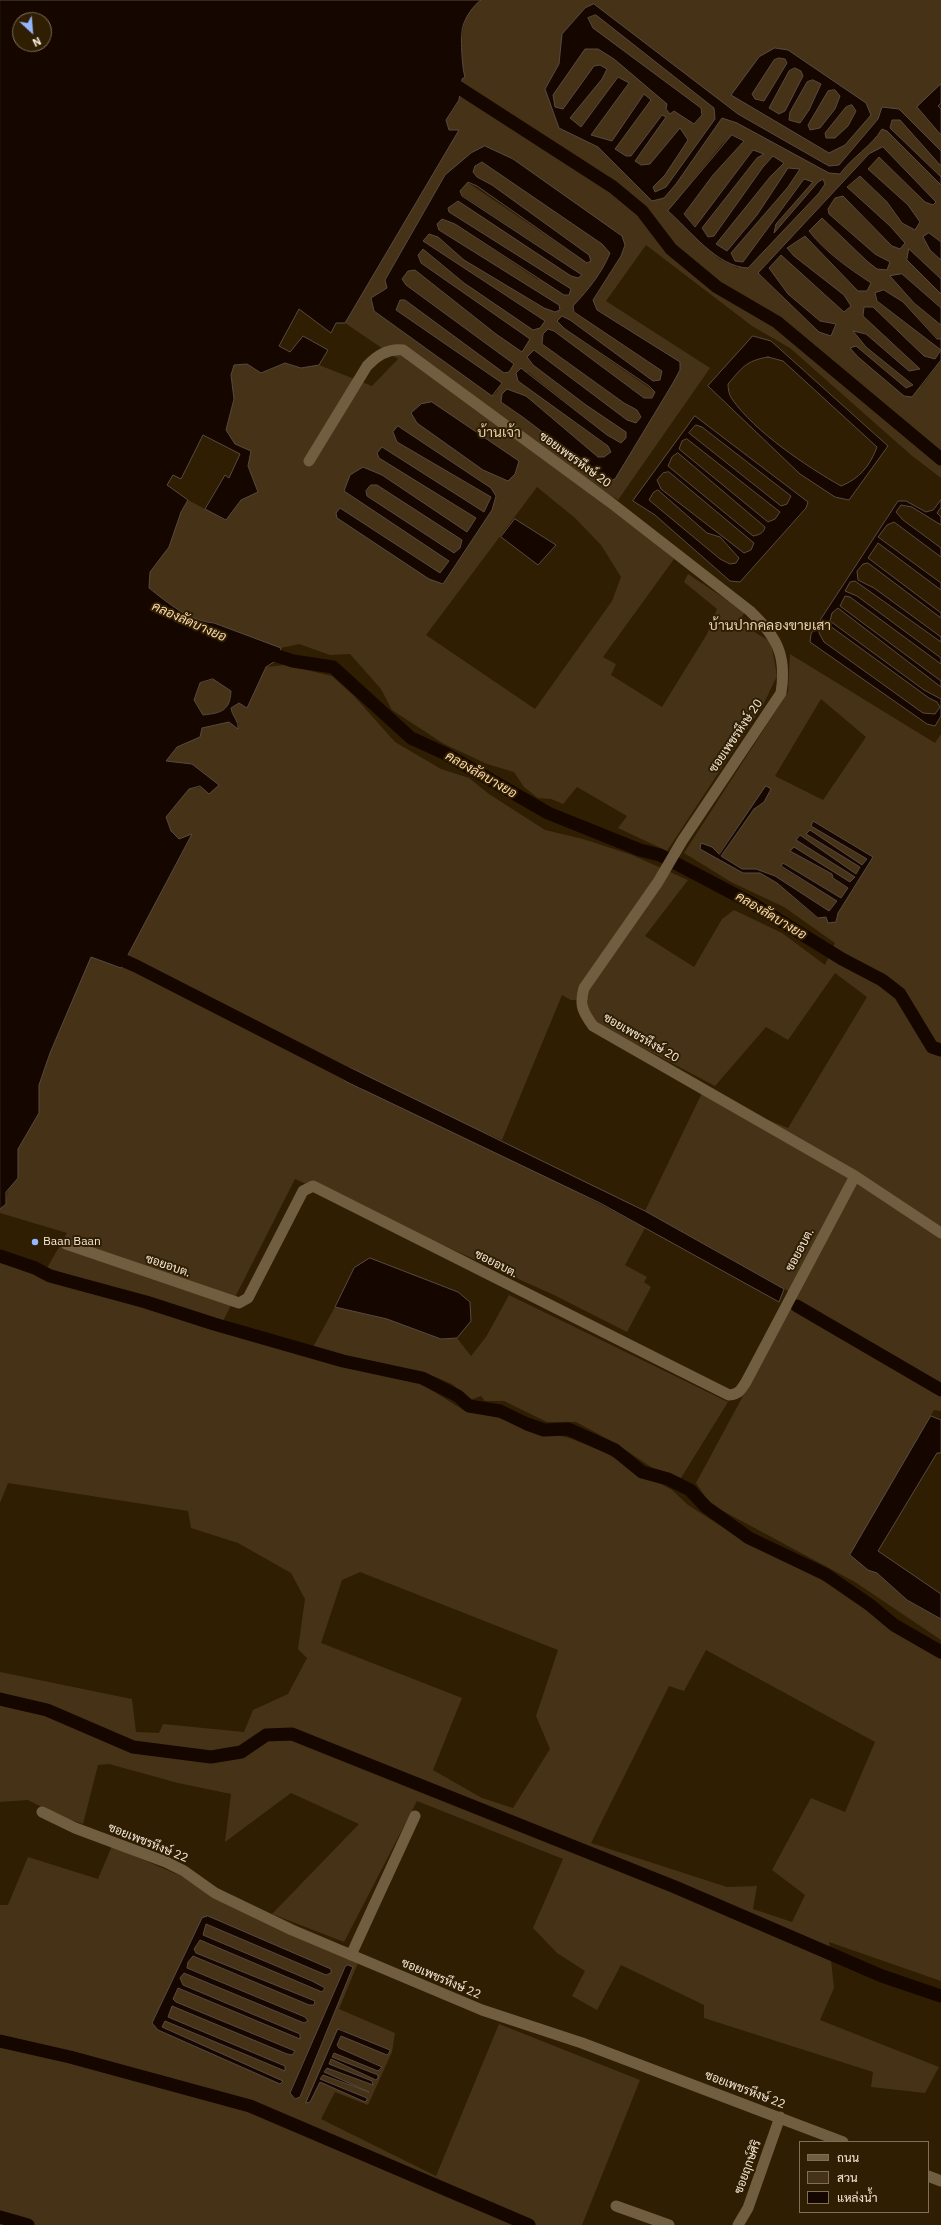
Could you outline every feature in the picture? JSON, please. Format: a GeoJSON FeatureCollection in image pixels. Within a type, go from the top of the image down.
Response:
{"type":"FeatureCollection","features":[{"type":"Feature","properties":{"kind":"street","name":"ซอยเพชรหึงษ์ 20"},"geometry":{"type":"LineString","coordinates":[[309,461],[367,366],[374,358],[385,352],[394,349],[403,350],[610,502],[750,611],[768,629],[779,650],[784,675],[781,693],[682,841],[658,882],[584,988],[581,1000],[583,1012],[593,1026],[855,1176],[941,1233]]}},
{"type":"Feature","properties":{"kind":"street","name":"ซอยอบต."},"geometry":{"type":"LineString","coordinates":[[66,1244],[239,1303],[248,1298],[303,1191],[313,1186],[729,1395],[736,1394],[741,1390],[746,1382],[855,1176]]}},
{"type":"Feature","properties":{"kind":"street","name":"ซอยเพชรหึงษ์ 22"},"geometry":{"type":"LineString","coordinates":[[42,1812],[75,1828],[166,1862],[184,1871],[215,1893],[292,1930],[482,2010],[582,2043],[840,2141]]}},
{"type":"Feature","properties":{"kind":"street"},"geometry":{"type":"LineString","coordinates":[[351,1955],[415,1816]]}},
{"type":"Feature","properties":{"kind":"street","name":"ซอยฤกษ์ศิริ"},"geometry":{"type":"LineString","coordinates":[[738,2225],[748,2208],[780,2117]]}},
{"type":"Feature","properties":{"kind":"street"},"geometry":{"type":"LineString","coordinates":[[929,2176],[941,2181]]}},
{"type":"Feature","properties":{"kind":"street"},"geometry":{"type":"LineString","coordinates":[[616,2206],[669,2225]]}},
{"type":"Feature","properties":{"kind":"green space"},"geometry":{"type":"Polygon","coordinates":[[[481,0],[941,0],[941,84],[917,107],[941,135],[941,242],[929,233],[930,250],[941,260],[941,279],[909,249],[907,260],[941,294],[941,308],[902,274],[891,276],[914,303],[941,325],[941,339],[938,339],[903,302],[884,290],[878,302],[941,349],[935,359],[924,356],[873,307],[863,316],[921,369],[909,371],[866,334],[854,332],[866,347],[913,385],[906,388],[856,346],[904,396],[922,386],[941,360],[941,478],[911,455],[790,348],[752,326],[646,245],[606,301],[710,368],[618,500],[558,461],[674,559],[603,657],[616,664],[611,675],[662,707],[707,634],[717,609],[684,582],[688,574],[745,612],[738,622],[771,642],[777,676],[763,705],[667,851],[618,828],[627,816],[577,787],[563,804],[551,799],[538,798],[524,787],[514,772],[487,764],[444,744],[392,710],[381,689],[350,654],[330,655],[299,644],[281,648],[214,623],[205,622],[187,615],[149,588],[150,572],[169,547],[181,512],[188,500],[226,520],[241,500],[258,492],[248,466],[251,452],[235,444],[226,430],[234,399],[231,375],[234,365],[247,364],[261,373],[285,363],[301,368],[319,365],[372,386],[398,359],[345,323],[458,131],[449,130],[446,120],[459,99],[462,86],[463,33],[466,20],[471,9],[481,0]],[[732,135],[722,144],[668,211],[719,259],[738,268],[788,225],[819,193],[818,182],[773,234],[776,224],[812,182],[804,179],[743,262],[735,261],[731,253],[788,187],[799,170],[757,215],[727,251],[715,244],[770,177],[784,163],[763,167],[714,237],[708,237],[702,228],[757,158],[763,154],[753,150],[696,227],[684,214],[713,175],[744,141],[732,135]],[[485,146],[445,175],[385,280],[387,288],[371,298],[374,311],[492,396],[496,393],[502,383],[396,310],[400,300],[405,300],[513,364],[406,285],[402,279],[408,270],[415,270],[496,334],[522,352],[421,263],[418,255],[423,249],[464,283],[545,321],[423,241],[429,234],[438,237],[464,260],[544,308],[555,312],[559,305],[439,230],[437,224],[442,219],[455,224],[537,279],[571,289],[449,212],[448,208],[458,201],[582,275],[462,195],[460,191],[467,182],[587,263],[492,185],[477,177],[473,172],[475,166],[482,162],[602,244],[610,253],[594,281],[573,306],[574,312],[662,371],[661,380],[653,381],[570,320],[558,321],[565,329],[655,392],[652,398],[644,398],[554,331],[542,344],[624,403],[637,410],[641,417],[636,423],[627,420],[577,383],[615,425],[627,432],[626,438],[621,443],[607,435],[528,372],[516,373],[518,381],[608,446],[611,452],[604,457],[598,457],[526,396],[501,402],[608,482],[680,362],[597,310],[593,301],[621,256],[621,236],[513,159],[485,146]],[[883,147],[869,154],[758,273],[819,332],[836,324],[820,321],[788,294],[769,268],[781,255],[844,312],[851,306],[794,256],[787,248],[805,236],[858,291],[871,283],[831,253],[809,231],[822,218],[868,262],[889,262],[875,254],[829,214],[828,209],[835,198],[843,196],[892,246],[847,188],[860,176],[887,202],[902,223],[880,181],[868,169],[879,157],[925,202],[883,147]],[[537,487],[426,635],[535,709],[612,601],[621,577],[601,545],[575,518],[537,487]]]}},
{"type":"Feature","properties":{"kind":"green space"},"geometry":{"type":"Polygon","coordinates":[[[790,654],[935,743],[941,734],[941,1411],[934,1410],[850,1555],[868,1570],[877,1573],[907,1600],[941,1619],[941,1640],[855,1582],[710,1504],[696,1483],[797,1296],[645,1211],[702,1093],[788,1128],[867,997],[835,973],[788,1040],[766,1027],[715,1086],[594,1022],[588,1010],[588,1000],[571,1000],[562,995],[502,1140],[457,1121],[351,1068],[345,1081],[537,1171],[645,1228],[625,1265],[647,1277],[644,1282],[651,1287],[627,1332],[554,1295],[295,1179],[223,1321],[47,1268],[67,1233],[0,1213],[0,1209],[6,1204],[8,1189],[18,1178],[18,1149],[39,1113],[39,1085],[50,1053],[91,957],[121,968],[191,836],[179,839],[171,831],[166,817],[189,789],[219,785],[166,761],[177,747],[199,737],[202,728],[229,722],[238,729],[239,724],[231,713],[231,708],[239,703],[247,708],[266,667],[285,665],[332,676],[354,696],[395,742],[441,769],[469,778],[489,794],[545,830],[583,839],[632,855],[688,880],[645,936],[694,967],[722,919],[734,910],[782,933],[825,965],[835,943],[784,907],[731,882],[684,853],[788,692],[790,654]],[[821,699],[775,776],[823,800],[866,737],[821,699]],[[766,786],[719,854],[712,847],[723,861],[743,873],[760,873],[777,883],[817,918],[826,917],[836,922],[838,913],[873,857],[813,821],[811,826],[867,859],[862,866],[810,830],[807,834],[860,867],[856,874],[799,835],[797,840],[855,877],[850,883],[794,847],[790,851],[832,874],[833,878],[848,888],[841,898],[783,863],[781,867],[837,901],[829,911],[775,876],[756,869],[742,869],[721,856],[754,809],[764,802],[766,786]]]}},
{"type":"Feature","properties":{"kind":"green space"},"geometry":{"type":"Polygon","coordinates":[[[214,679],[232,691],[231,698],[224,710],[203,715],[194,700],[200,683],[214,679]]]}},
{"type":"Feature","properties":{"kind":"green space"},"geometry":{"type":"Polygon","coordinates":[[[0,1263],[188,1322],[420,1383],[465,1411],[499,1418],[572,1439],[602,1451],[672,1490],[688,1505],[749,1544],[834,1586],[906,1638],[941,1658],[941,1981],[829,1942],[834,1988],[820,2020],[939,2067],[925,2093],[871,2087],[873,2072],[704,2018],[704,2005],[621,1965],[597,2010],[572,1996],[585,1971],[557,1953],[533,1928],[563,1859],[417,1801],[344,1942],[272,1914],[359,1824],[291,1793],[225,1842],[231,1794],[178,1783],[109,1764],[98,1765],[83,1824],[57,1815],[28,1800],[0,1802],[0,1672],[132,1699],[136,1732],[159,1733],[163,1724],[244,1732],[253,1710],[288,1694],[307,1658],[298,1649],[305,1599],[291,1573],[238,1543],[191,1528],[188,1511],[8,1483],[0,1503],[0,1263]],[[360,1572],[342,1580],[321,1643],[462,1698],[433,1770],[482,1798],[513,1808],[550,1749],[536,1716],[558,1650],[360,1572]],[[706,1650],[684,1691],[669,1686],[591,1843],[727,1887],[757,1886],[753,1909],[792,1922],[805,1895],[772,1870],[811,1798],[845,1812],[875,1742],[706,1650]]]}},
{"type":"Feature","properties":{"kind":"green space"},"geometry":{"type":"Polygon","coordinates":[[[509,1295],[728,1402],[681,1478],[651,1467],[615,1443],[576,1422],[547,1422],[504,1401],[485,1401],[481,1396],[470,1400],[452,1384],[426,1373],[367,1362],[313,1347],[335,1307],[387,1319],[441,1339],[457,1338],[471,1356],[486,1337],[509,1295]]]}},
{"type":"Feature","properties":{"kind":"green space"},"geometry":{"type":"Polygon","coordinates":[[[112,1846],[183,1877],[201,1889],[358,1963],[339,2009],[395,2033],[392,2052],[368,2105],[335,2092],[321,2119],[436,2176],[499,2024],[640,2080],[582,2225],[0,2225],[0,1905],[8,1905],[28,1857],[98,1879],[112,1846]],[[208,1916],[202,1918],[152,2023],[158,2030],[280,2084],[161,2026],[165,2021],[285,2071],[285,2066],[168,2017],[172,2005],[287,2054],[292,2055],[295,2051],[176,2002],[173,1999],[177,1988],[300,2039],[300,2034],[183,1985],[180,1978],[184,1973],[304,2023],[307,2021],[305,2017],[187,1968],[188,1962],[192,1956],[309,2005],[314,2005],[315,2001],[196,1953],[194,1949],[200,1940],[322,1992],[325,1988],[312,1981],[203,1935],[206,1924],[326,1975],[208,1916]],[[348,1965],[345,1967],[290,2093],[295,2099],[300,2097],[353,1968],[348,1965]],[[341,2029],[335,2035],[306,2103],[320,2082],[367,2098],[320,2079],[323,2075],[360,2089],[324,2072],[327,2068],[373,2085],[372,2081],[328,2064],[331,2059],[376,2080],[377,2075],[332,2057],[334,2053],[373,2069],[381,2070],[379,2065],[339,2048],[337,2045],[339,2038],[345,2036],[387,2055],[341,2029]]]}},
{"type":"Feature","properties":{"kind":"water"},"geometry":{"type":"Polygon","coordinates":[[[0,0],[481,0],[470,12],[463,26],[462,52],[465,77],[462,79],[459,100],[446,120],[449,130],[459,130],[345,323],[336,323],[331,333],[299,309],[279,346],[290,352],[303,336],[328,350],[319,365],[301,368],[285,363],[261,373],[247,364],[234,365],[231,375],[234,399],[226,430],[235,444],[251,451],[248,466],[258,492],[241,500],[226,520],[205,509],[225,475],[229,478],[240,454],[203,435],[181,479],[173,475],[167,485],[188,500],[181,512],[169,547],[150,572],[149,588],[187,615],[205,622],[214,623],[281,648],[277,660],[266,667],[247,708],[239,703],[231,708],[238,729],[229,722],[202,728],[200,737],[177,747],[166,761],[192,764],[219,785],[209,794],[200,786],[189,789],[166,817],[171,831],[179,839],[192,834],[121,968],[91,957],[50,1053],[39,1085],[39,1113],[18,1149],[18,1178],[6,1192],[6,1204],[0,1209],[0,0]],[[213,679],[200,683],[194,700],[203,715],[220,712],[229,703],[231,691],[213,679]]]}},
{"type":"Feature","properties":{"kind":"water"},"geometry":{"type":"Polygon","coordinates":[[[594,4],[738,114],[829,166],[839,165],[878,119],[882,107],[899,109],[941,151],[941,166],[900,120],[892,120],[890,128],[941,177],[941,185],[887,131],[882,129],[840,174],[829,173],[737,123],[722,118],[676,184],[664,198],[652,201],[598,147],[559,128],[545,89],[559,64],[562,34],[585,8],[594,4]],[[596,15],[588,18],[593,28],[701,108],[702,115],[694,124],[674,111],[670,114],[666,109],[667,104],[614,59],[598,49],[585,49],[553,95],[555,107],[563,109],[594,66],[600,65],[607,69],[602,79],[570,118],[581,127],[618,77],[629,83],[591,135],[612,141],[644,94],[651,100],[615,149],[626,156],[631,156],[662,115],[666,117],[635,161],[641,165],[650,164],[680,128],[688,140],[665,175],[653,187],[655,192],[666,187],[715,119],[714,108],[596,15]]]}},
{"type":"Feature","properties":{"kind":"water"},"geometry":{"type":"Polygon","coordinates":[[[775,48],[788,50],[866,103],[871,115],[845,145],[829,153],[731,95],[759,57],[775,48]],[[779,58],[774,60],[752,94],[755,99],[764,101],[787,63],[785,59],[779,58]],[[795,68],[789,71],[769,108],[779,114],[785,111],[803,76],[801,71],[795,68]],[[813,80],[807,82],[790,112],[789,120],[800,123],[809,110],[821,84],[813,80]],[[835,90],[828,91],[808,125],[810,130],[820,128],[835,109],[840,96],[835,90]],[[852,105],[846,107],[825,133],[826,138],[835,138],[848,126],[856,111],[852,105]]]}},
{"type":"Feature","properties":{"kind":"water"},"geometry":{"type":"Polygon","coordinates":[[[941,84],[941,103],[938,106],[941,109],[941,135],[917,107],[941,84]]]}},
{"type":"Feature","properties":{"kind":"water"},"geometry":{"type":"Polygon","coordinates":[[[732,135],[744,141],[713,175],[684,214],[695,227],[753,150],[764,154],[757,158],[702,228],[708,237],[714,236],[763,167],[773,156],[784,163],[770,177],[716,244],[727,251],[757,215],[788,168],[800,169],[788,187],[731,253],[735,261],[743,262],[804,179],[813,182],[776,224],[774,233],[818,182],[823,179],[825,184],[819,193],[748,268],[737,266],[715,255],[668,211],[732,135]]]}},
{"type":"Feature","properties":{"kind":"water"},"geometry":{"type":"Polygon","coordinates":[[[485,146],[513,159],[622,236],[625,245],[621,256],[593,300],[597,310],[680,362],[680,370],[673,383],[615,479],[608,482],[501,402],[502,394],[507,389],[526,396],[598,457],[604,457],[611,452],[608,446],[518,381],[516,373],[521,368],[607,435],[621,443],[626,438],[626,432],[586,405],[533,365],[527,357],[534,350],[627,420],[636,423],[641,417],[637,410],[624,403],[542,344],[543,334],[548,329],[554,331],[644,398],[652,398],[655,392],[649,386],[565,329],[557,321],[562,316],[570,320],[653,381],[660,380],[662,371],[574,312],[573,306],[594,281],[610,253],[602,244],[482,162],[475,166],[473,172],[477,177],[492,185],[589,255],[591,261],[587,263],[477,186],[468,182],[460,191],[462,196],[582,275],[578,278],[571,276],[458,201],[448,208],[449,212],[571,289],[569,295],[564,295],[455,224],[442,219],[437,224],[439,230],[559,305],[560,310],[555,312],[544,308],[464,260],[438,237],[429,234],[423,241],[545,321],[540,328],[533,330],[464,283],[423,249],[418,255],[421,263],[530,339],[522,352],[496,334],[415,270],[408,271],[402,279],[406,285],[514,364],[509,372],[504,373],[405,300],[400,300],[396,310],[502,383],[492,396],[374,311],[371,298],[387,288],[385,280],[445,175],[471,153],[485,146]]]}},
{"type":"Feature","properties":{"kind":"water"},"geometry":{"type":"Polygon","coordinates":[[[883,147],[936,202],[933,205],[925,202],[879,157],[868,169],[908,205],[920,222],[915,230],[902,223],[887,202],[860,176],[847,187],[890,226],[905,243],[900,249],[892,246],[843,196],[835,198],[828,209],[829,214],[875,254],[890,262],[887,270],[877,269],[868,262],[822,218],[809,231],[830,253],[871,283],[867,291],[858,291],[805,236],[787,248],[794,256],[844,295],[851,306],[844,312],[781,255],[769,268],[788,294],[820,321],[836,324],[831,336],[819,332],[758,273],[869,154],[883,147]]]}},
{"type":"Feature","properties":{"kind":"water"},"geometry":{"type":"Polygon","coordinates":[[[929,233],[941,242],[941,260],[930,250],[923,237],[929,233]]]}},
{"type":"Feature","properties":{"kind":"water"},"geometry":{"type":"Polygon","coordinates":[[[909,249],[941,279],[941,294],[907,260],[909,249]]]}},
{"type":"Feature","properties":{"kind":"water"},"geometry":{"type":"Polygon","coordinates":[[[902,274],[941,308],[941,325],[914,303],[890,276],[902,274]]]}},
{"type":"Feature","properties":{"kind":"water"},"geometry":{"type":"Polygon","coordinates":[[[884,290],[903,302],[937,339],[941,339],[941,350],[877,301],[875,293],[884,290]]]}},
{"type":"Feature","properties":{"kind":"water"},"geometry":{"type":"Polygon","coordinates":[[[864,307],[873,307],[924,356],[935,359],[941,350],[941,360],[912,397],[904,396],[858,357],[850,348],[856,346],[906,388],[913,385],[866,347],[853,331],[866,334],[909,371],[920,369],[863,316],[864,307]]]}},
{"type":"Feature","properties":{"kind":"water"},"geometry":{"type":"Polygon","coordinates":[[[753,336],[771,341],[888,446],[849,500],[835,497],[800,474],[708,386],[753,336]],[[768,357],[749,363],[728,384],[731,397],[754,424],[767,436],[812,469],[841,486],[853,480],[867,466],[877,447],[783,361],[768,357]]]}},
{"type":"Feature","properties":{"kind":"water"},"geometry":{"type":"Polygon","coordinates":[[[432,402],[519,461],[515,474],[508,481],[483,470],[417,423],[411,413],[421,404],[432,402]]]}},
{"type":"Feature","properties":{"kind":"water"},"geometry":{"type":"Polygon","coordinates":[[[695,416],[808,502],[806,508],[740,582],[730,581],[655,515],[633,501],[695,416]],[[696,425],[689,433],[781,506],[787,504],[791,496],[702,427],[696,425]],[[687,439],[682,441],[679,449],[768,522],[775,519],[780,512],[687,439]],[[678,453],[672,457],[668,466],[753,536],[764,531],[765,527],[678,453]],[[669,472],[663,473],[657,480],[661,489],[744,553],[751,550],[754,543],[669,472]],[[658,490],[653,493],[649,500],[720,559],[730,564],[736,563],[739,558],[720,537],[707,533],[658,490]]]}},
{"type":"Feature","properties":{"kind":"water"},"geometry":{"type":"Polygon","coordinates":[[[398,426],[491,488],[496,496],[492,510],[443,584],[429,579],[337,518],[336,513],[340,508],[440,573],[449,561],[344,491],[350,475],[363,467],[382,475],[467,532],[476,518],[379,458],[377,453],[382,447],[484,512],[491,497],[397,442],[393,432],[398,426]],[[371,485],[366,491],[367,496],[454,553],[460,548],[462,540],[377,485],[371,485]]]}},
{"type":"Feature","properties":{"kind":"water"},"geometry":{"type":"Polygon","coordinates":[[[941,500],[941,507],[937,513],[941,517],[941,525],[912,507],[901,505],[896,512],[903,520],[941,548],[941,557],[894,522],[887,525],[878,537],[941,583],[941,590],[878,543],[868,558],[941,613],[941,618],[868,563],[863,564],[857,571],[858,580],[874,588],[941,637],[941,642],[855,581],[850,582],[845,591],[857,596],[941,658],[941,664],[850,597],[845,596],[840,606],[941,681],[941,687],[838,608],[832,613],[830,621],[924,690],[941,699],[941,716],[935,726],[927,724],[810,642],[811,634],[898,501],[906,501],[926,512],[933,510],[941,500]],[[826,623],[822,625],[819,633],[824,642],[923,713],[935,714],[940,707],[937,702],[929,698],[826,623]]]}},
{"type":"Feature","properties":{"kind":"water"},"geometry":{"type":"Polygon","coordinates":[[[515,519],[556,545],[538,565],[501,537],[515,519]]]}},
{"type":"Feature","properties":{"kind":"water"},"geometry":{"type":"Polygon","coordinates":[[[766,786],[771,789],[764,802],[754,809],[721,856],[742,869],[756,869],[775,876],[829,911],[837,901],[781,866],[783,863],[841,898],[848,888],[833,878],[832,874],[790,851],[794,847],[850,882],[855,877],[796,840],[800,835],[856,874],[860,867],[806,834],[810,830],[862,865],[867,859],[811,826],[813,821],[873,857],[838,913],[836,922],[828,923],[826,917],[818,918],[777,883],[760,873],[743,873],[700,849],[701,843],[712,847],[719,854],[766,786]]]}},
{"type":"Feature","properties":{"kind":"water"},"geometry":{"type":"Polygon","coordinates":[[[351,1068],[645,1211],[784,1289],[779,1302],[600,1203],[345,1081],[351,1068]]]}},
{"type":"Feature","properties":{"kind":"water"},"geometry":{"type":"Polygon","coordinates":[[[370,1258],[458,1292],[470,1302],[471,1321],[457,1338],[441,1339],[387,1319],[335,1307],[354,1268],[370,1258]]]}},
{"type":"Feature","properties":{"kind":"water"},"geometry":{"type":"Polygon","coordinates":[[[931,1416],[941,1420],[941,1453],[937,1453],[878,1551],[941,1594],[941,1619],[907,1600],[877,1573],[868,1570],[850,1555],[931,1416]]]}},
{"type":"Feature","properties":{"kind":"water"},"geometry":{"type":"Polygon","coordinates":[[[208,1916],[331,1969],[331,1973],[326,1975],[206,1924],[203,1935],[312,1981],[325,1988],[322,1992],[200,1940],[194,1949],[196,1953],[315,2001],[314,2005],[309,2005],[193,1956],[188,1962],[187,1968],[305,2017],[308,2021],[304,2023],[184,1973],[180,1978],[183,1985],[300,2034],[300,2039],[178,1988],[173,1999],[176,2002],[295,2051],[292,2055],[287,2054],[172,2006],[168,2017],[285,2066],[285,2071],[165,2021],[162,2027],[283,2081],[280,2084],[158,2030],[152,2023],[202,1918],[208,1916]]]}},
{"type":"Feature","properties":{"kind":"water"},"geometry":{"type":"Polygon","coordinates":[[[348,1965],[353,1967],[300,2097],[295,2099],[290,2093],[345,1967],[348,1965]]]}},
{"type":"Feature","properties":{"kind":"water"},"geometry":{"type":"Polygon","coordinates":[[[338,2029],[390,2050],[389,2053],[387,2055],[341,2036],[337,2045],[339,2048],[382,2067],[378,2071],[334,2053],[332,2057],[378,2075],[378,2078],[376,2080],[331,2059],[329,2064],[372,2081],[373,2085],[327,2068],[324,2072],[369,2092],[323,2075],[320,2079],[367,2098],[367,2100],[365,2102],[320,2082],[310,2102],[306,2103],[338,2029]]]}},
{"type":"Feature","properties":{"kind":"waterway"},"geometry":{"type":"LineString","coordinates":[[447,80],[613,187],[642,211],[671,249],[717,287],[777,322],[941,459]]}},
{"type":"Feature","properties":{"kind":"waterway","name":"คลองลัดบางยอ"},"geometry":{"type":"LineString","coordinates":[[262,651],[293,661],[333,667],[411,738],[444,753],[548,813],[640,850],[660,855],[753,904],[842,959],[882,980],[900,994],[932,1047],[941,1050]]}},
{"type":"Feature","properties":{"kind":"waterway"},"geometry":{"type":"LineString","coordinates":[[109,954],[136,966],[363,1082]]}},
{"type":"Feature","properties":{"kind":"waterway"},"geometry":{"type":"LineString","coordinates":[[0,1256],[35,1268],[50,1276],[146,1302],[214,1324],[343,1361],[422,1378],[458,1396],[469,1406],[500,1411],[527,1424],[544,1430],[568,1429],[615,1450],[642,1472],[668,1479],[690,1490],[706,1507],[749,1538],[825,1574],[870,1605],[894,1625],[941,1652]]}},
{"type":"Feature","properties":{"kind":"waterway"},"geometry":{"type":"LineString","coordinates":[[797,1306],[941,1390]]}},
{"type":"Feature","properties":{"kind":"waterway"},"geometry":{"type":"LineString","coordinates":[[0,1699],[47,1710],[133,1747],[211,1757],[241,1752],[266,1735],[292,1734],[675,1887],[882,1976],[941,1996]]}},
{"type":"Feature","properties":{"kind":"waterway"},"geometry":{"type":"LineString","coordinates":[[0,2041],[70,2057],[250,2106],[529,2225]]}},
{"type":"Feature","properties":{"kind":"waterway"},"geometry":{"type":"LineString","coordinates":[[0,2217],[28,2225]]}},
{"type":"Feature","properties":{"kind":"place","name":"Baan Baan"},"geometry":{"type":"Point","coordinates":[35,1242]}},
{"type":"Feature","properties":{"kind":"district","name":"บ้านเจ้า"},"geometry":{"type":"Point","coordinates":[499,433]}},
{"type":"Feature","properties":{"kind":"district","name":"บ้านปากคลองขายเสา"},"geometry":{"type":"Point","coordinates":[770,626]}}]}
